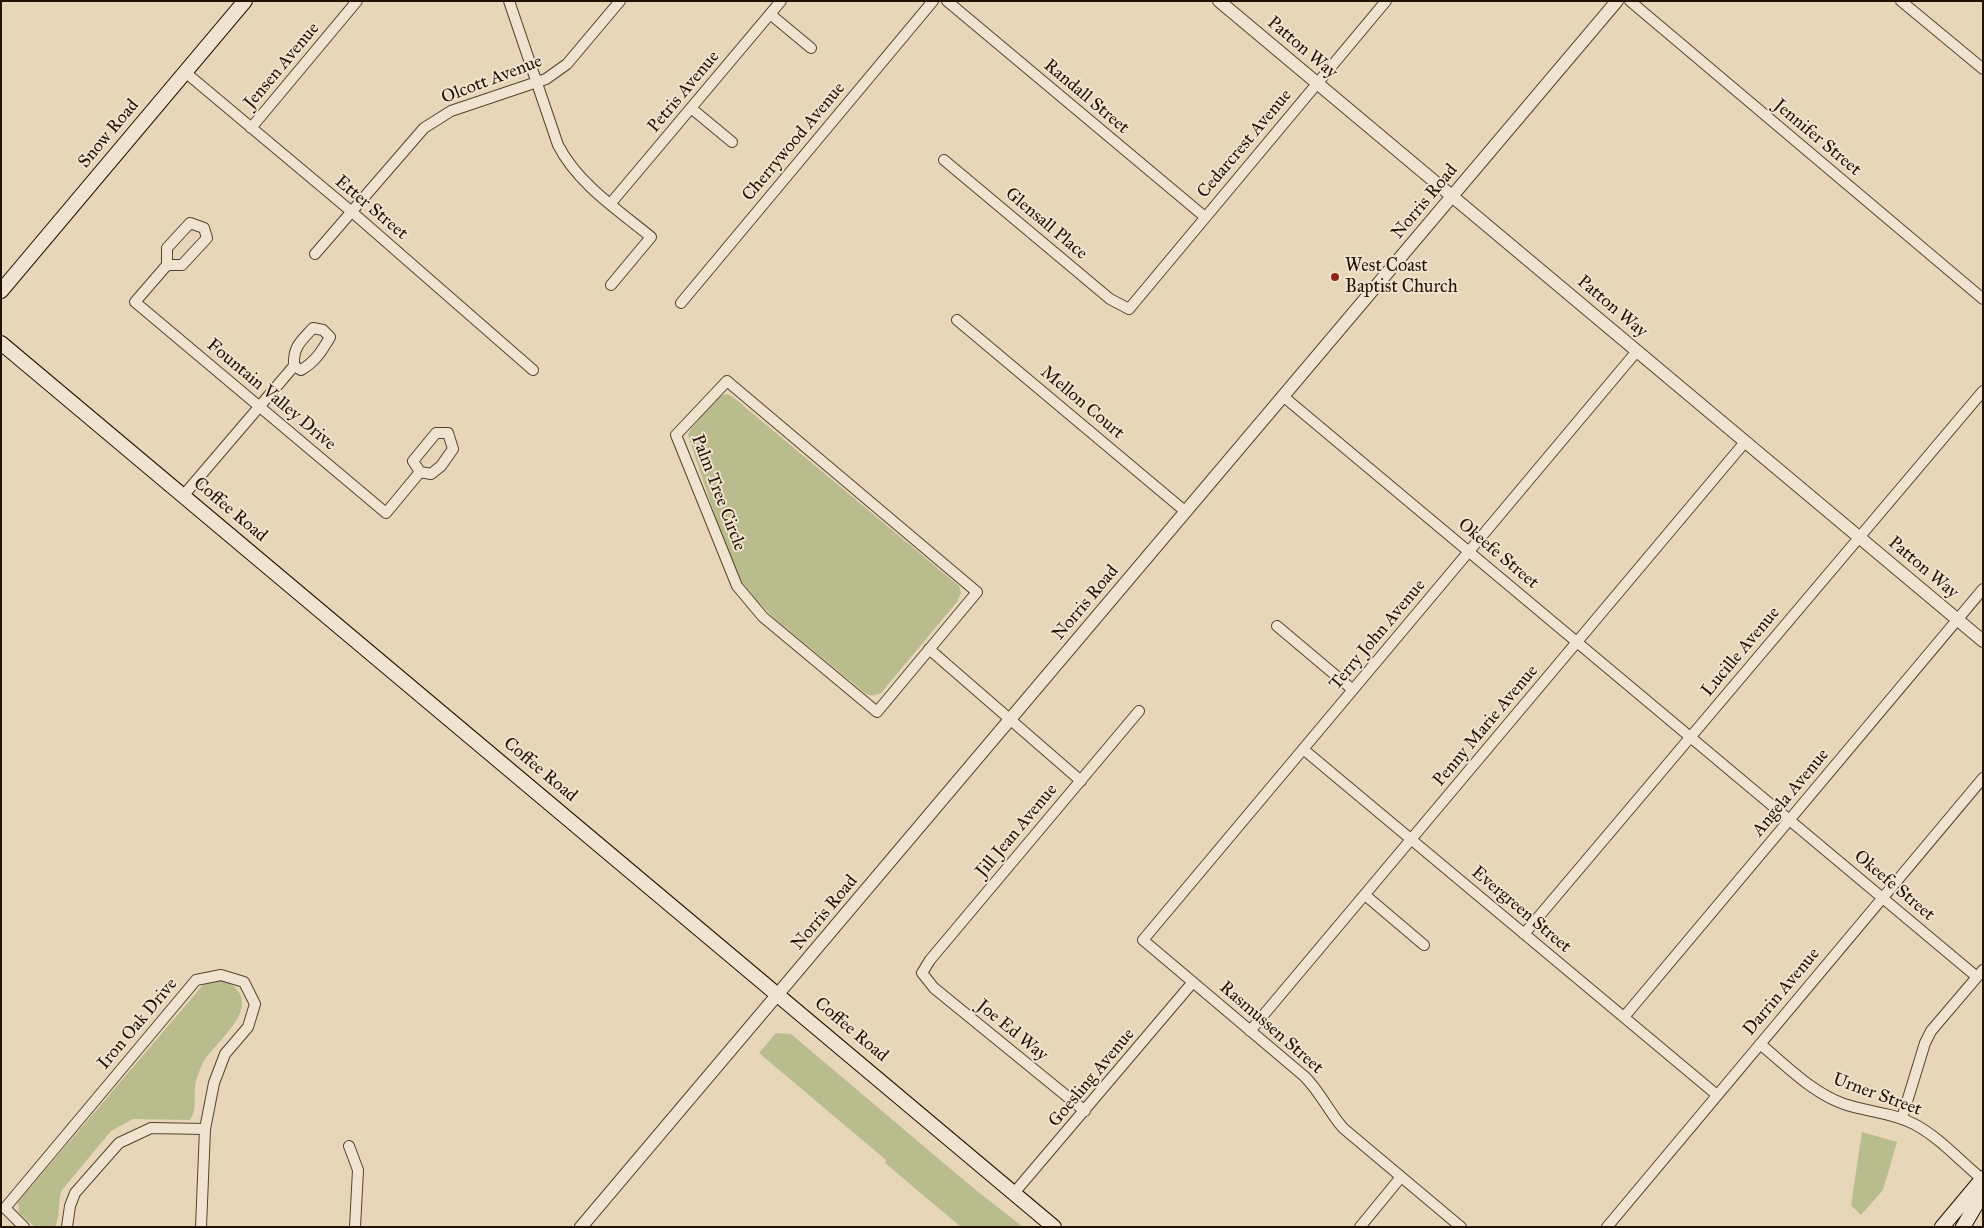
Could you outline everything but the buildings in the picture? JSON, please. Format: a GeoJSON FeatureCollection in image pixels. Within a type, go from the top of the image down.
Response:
{"type":"FeatureCollection","features":[{"type":"Feature","properties":{"kind":"main road","name":"Snow Road"},"geometry":{"type":"LineString","coordinates":[[1,291],[245,1]]}},
{"type":"Feature","properties":{"kind":"main road","name":"Coffee Road"},"geometry":{"type":"LineString","coordinates":[[1,343],[779,994],[1054,1227]]}},
{"type":"Feature","properties":{"kind":"main road"},"geometry":{"type":"LineString","coordinates":[[1942,1227],[1982,1184]]}},
{"type":"Feature","properties":{"kind":"main road"},"geometry":{"type":"LineString","coordinates":[[1963,1227],[1982,1184]]}},
{"type":"Feature","properties":{"kind":"main road"},"geometry":{"type":"LineString","coordinates":[[1969,1227],[1983,1211]]}},
{"type":"Feature","properties":{"kind":"street","name":"Jensen Avenue"},"geometry":{"type":"LineString","coordinates":[[251,128],[357,1]]}},
{"type":"Feature","properties":{"kind":"street"},"geometry":{"type":"LineString","coordinates":[[509,1],[558,145],[564,157],[583,180],[651,237],[611,285]]}},
{"type":"Feature","properties":{"kind":"street","name":"Olcott Avenue"},"geometry":{"type":"LineString","coordinates":[[315,254],[414,137],[436,119],[451,111],[537,83],[558,72],[567,64],[620,1]]}},
{"type":"Feature","properties":{"kind":"street","name":"Petris Avenue"},"geometry":{"type":"LineString","coordinates":[[611,203],[781,1]]}},
{"type":"Feature","properties":{"kind":"street","name":"Cherrywood Avenue"},"geometry":{"type":"LineString","coordinates":[[680,303],[933,1]]}},
{"type":"Feature","properties":{"kind":"street","name":"Randall Street"},"geometry":{"type":"LineString","coordinates":[[946,1],[1204,217]]}},
{"type":"Feature","properties":{"kind":"street","name":"Patton Way"},"geometry":{"type":"LineString","coordinates":[[1219,1],[1983,641]]}},
{"type":"Feature","properties":{"kind":"street","name":"Cedarcrest Avenue"},"geometry":{"type":"LineString","coordinates":[[1129,309],[1386,1]]}},
{"type":"Feature","properties":{"kind":"street","name":"Norris Road"},"geometry":{"type":"LineString","coordinates":[[581,1227],[1617,1]]}},
{"type":"Feature","properties":{"kind":"street","name":"Jennifer Street"},"geometry":{"type":"LineString","coordinates":[[1630,1],[1983,299]]}},
{"type":"Feature","properties":{"kind":"street"},"geometry":{"type":"LineString","coordinates":[[1902,1],[1983,69]]}},
{"type":"Feature","properties":{"kind":"street"},"geometry":{"type":"LineString","coordinates":[[770,14],[811,48]]}},
{"type":"Feature","properties":{"kind":"street","name":"Etter Street"},"geometry":{"type":"LineString","coordinates":[[185,72],[352,212],[533,370]]}},
{"type":"Feature","properties":{"kind":"street"},"geometry":{"type":"LineString","coordinates":[[691,108],[732,142]]}},
{"type":"Feature","properties":{"kind":"street","name":"Glensall Place"},"geometry":{"type":"LineString","coordinates":[[944,160],[1110,299],[1129,309]]}},
{"type":"Feature","properties":{"kind":"street"},"geometry":{"type":"LineString","coordinates":[[190,222],[204,228],[207,238],[182,265],[167,265],[167,248],[190,222]]}},
{"type":"Feature","properties":{"kind":"street","name":"Fountain Valley Drive"},"geometry":{"type":"LineString","coordinates":[[167,265],[135,302],[386,513],[420,472]]}},
{"type":"Feature","properties":{"kind":"street","name":"Mellon Court"},"geometry":{"type":"LineString","coordinates":[[957,320],[1186,512]]}},
{"type":"Feature","properties":{"kind":"street","name":"Terry John Avenue"},"geometry":{"type":"LineString","coordinates":[[1143,940],[1637,351]]}},
{"type":"Feature","properties":{"kind":"street"},"geometry":{"type":"LineString","coordinates":[[183,496],[294,366]]}},
{"type":"Feature","properties":{"kind":"street","name":"Palm Tree Circle"},"geometry":{"type":"LineString","coordinates":[[727,381],[977,592],[929,649],[878,712],[763,617],[743,594],[737,586],[723,554],[676,435],[727,381]]}},
{"type":"Feature","properties":{"kind":"street","name":"Lucille Avenue"},"geometry":{"type":"LineString","coordinates":[[1524,934],[1983,391]]}},
{"type":"Feature","properties":{"kind":"street","name":"Okeefe Street"},"geometry":{"type":"LineString","coordinates":[[1284,396],[1883,898],[1980,973]]}},
{"type":"Feature","properties":{"kind":"street","name":"Penny Marie Avenue"},"geometry":{"type":"LineString","coordinates":[[1250,1031],[1745,442]]}},
{"type":"Feature","properties":{"kind":"street","name":"Angela Avenue"},"geometry":{"type":"LineString","coordinates":[[1624,1017],[1983,589]]}},
{"type":"Feature","properties":{"kind":"street"},"geometry":{"type":"LineString","coordinates":[[1277,626],[1353,690]]}},
{"type":"Feature","properties":{"kind":"street"},"geometry":{"type":"LineString","coordinates":[[929,649],[1081,781]]}},
{"type":"Feature","properties":{"kind":"street","name":"Jill Jean Avenue"},"geometry":{"type":"LineString","coordinates":[[922,973],[930,960],[1139,711]]}},
{"type":"Feature","properties":{"kind":"street","name":"Evergreen Street"},"geometry":{"type":"LineString","coordinates":[[1303,749],[1717,1095]]}},
{"type":"Feature","properties":{"kind":"street","name":"Darrin Avenue"},"geometry":{"type":"LineString","coordinates":[[1607,1227],[1983,778]]}},
{"type":"Feature","properties":{"kind":"street"},"geometry":{"type":"LineString","coordinates":[[1365,895],[1424,945]]}},
{"type":"Feature","properties":{"kind":"street","name":"Rasmussen Street"},"geometry":{"type":"LineString","coordinates":[[1143,940],[1314,1085],[1334,1118],[1343,1128],[1461,1227]]}},
{"type":"Feature","properties":{"kind":"street","name":"Joe Ed Way"},"geometry":{"type":"LineString","coordinates":[[922,973],[934,988],[1084,1111]]}},
{"type":"Feature","properties":{"kind":"street"},"geometry":{"type":"LineString","coordinates":[[1902,1118],[1924,1044],[1931,1031],[1980,973]]}},
{"type":"Feature","properties":{"kind":"street","name":"Iron Oak Drive"},"geometry":{"type":"LineString","coordinates":[[24,1227],[5,1208],[196,980],[221,975],[244,982],[256,1004],[248,1027],[225,1054],[214,1083],[205,1129],[201,1227]]}},
{"type":"Feature","properties":{"kind":"street","name":"Goesling Avenue"},"geometry":{"type":"LineString","coordinates":[[1014,1193],[1193,982]]}},
{"type":"Feature","properties":{"kind":"street","name":"Urner Street"},"geometry":{"type":"LineString","coordinates":[[1760,1044],[1814,1088],[1828,1097],[1857,1108],[1902,1118],[1928,1133],[1982,1184]]}},
{"type":"Feature","properties":{"kind":"street"},"geometry":{"type":"LineString","coordinates":[[67,1227],[70,1206],[75,1193],[119,1142],[151,1128],[205,1129]]}},
{"type":"Feature","properties":{"kind":"street"},"geometry":{"type":"LineString","coordinates":[[349,1146],[358,1170],[355,1227]]}},
{"type":"Feature","properties":{"kind":"street"},"geometry":{"type":"LineString","coordinates":[[1360,1227],[1401,1177]]}},
{"type":"Feature","properties":{"kind":"green space"},"geometry":{"type":"Polygon","coordinates":[[[727,394],[733,397],[959,586],[961,593],[957,602],[881,693],[877,695],[866,694],[774,618],[742,582],[729,558],[688,435],[715,400],[727,394]]]}},
{"type":"Feature","properties":{"kind":"green space"},"geometry":{"type":"Polygon","coordinates":[[[219,979],[230,983],[238,991],[242,1000],[241,1009],[232,1028],[209,1054],[201,1067],[197,1077],[194,1108],[190,1120],[133,1119],[111,1131],[62,1190],[55,1227],[35,1227],[19,1213],[18,1202],[203,985],[211,980],[219,979]]]}},
{"type":"Feature","properties":{"kind":"green space"},"geometry":{"type":"Polygon","coordinates":[[[776,1033],[791,1034],[972,1187],[1023,1227],[961,1227],[885,1163],[886,1160],[759,1053],[776,1033]]]}},
{"type":"Feature","properties":{"kind":"green space"},"geometry":{"type":"Polygon","coordinates":[[[1862,1132],[1897,1142],[1883,1190],[1861,1215],[1851,1205],[1862,1132]]]}},
{"type":"Feature","properties":{"kind":"place","name":"West Coast Baptist Church"},"geometry":{"type":"Point","coordinates":[1335,277]}}]}
